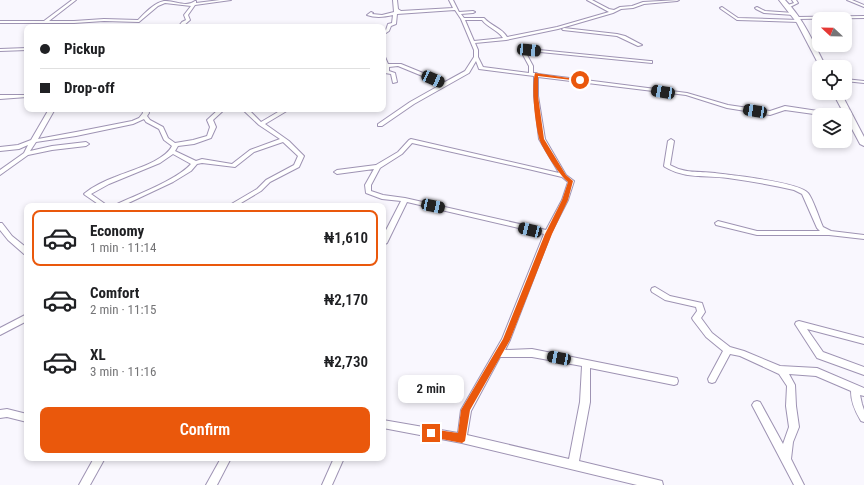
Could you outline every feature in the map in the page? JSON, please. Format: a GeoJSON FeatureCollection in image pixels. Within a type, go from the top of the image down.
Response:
{"type":"FeatureCollection","features":[{"type":"Feature","properties":{"kind":"street"},"geometry":{"type":"LineString","coordinates":[[45,22],[74,0]]}},
{"type":"Feature","properties":{"kind":"street"},"geometry":{"type":"LineString","coordinates":[[0,22],[139,21],[157,5],[165,2],[181,5],[195,2],[228,0]]}},
{"type":"Feature","properties":{"kind":"street"},"geometry":{"type":"LineString","coordinates":[[386,32],[389,25],[394,24],[395,0]]}},
{"type":"Feature","properties":{"kind":"street"},"geometry":{"type":"LineString","coordinates":[[451,0],[455,9],[463,19],[473,42],[476,57],[481,68]]}},
{"type":"Feature","properties":{"kind":"street"},"geometry":{"type":"LineString","coordinates":[[589,0],[614,11],[620,8],[633,7],[643,3],[657,3],[677,0]]}},
{"type":"Feature","properties":{"kind":"street"},"geometry":{"type":"LineString","coordinates":[[782,0],[789,6],[797,18],[819,60]]}},
{"type":"Feature","properties":{"kind":"street"},"geometry":{"type":"LineString","coordinates":[[789,6],[796,3],[794,0]]}},
{"type":"Feature","properties":{"kind":"street"},"geometry":{"type":"LineString","coordinates":[[850,0],[864,6]]}},
{"type":"Feature","properties":{"kind":"street"},"geometry":{"type":"LineString","coordinates":[[182,24],[188,20],[186,15],[195,2]]}},
{"type":"Feature","properties":{"kind":"street"},"geometry":{"type":"LineString","coordinates":[[722,8],[737,19],[864,17]]}},
{"type":"Feature","properties":{"kind":"street"},"geometry":{"type":"LineString","coordinates":[[757,8],[764,12],[797,18]]}},
{"type":"Feature","properties":{"kind":"street"},"geometry":{"type":"LineString","coordinates":[[371,13],[368,15],[372,16],[395,12],[455,9]]}},
{"type":"Feature","properties":{"kind":"street"},"geometry":{"type":"LineString","coordinates":[[473,42],[506,39],[558,28],[612,12],[609,10]]}},
{"type":"Feature","properties":{"kind":"street"},"geometry":{"type":"LineString","coordinates":[[458,13],[473,12]]}},
{"type":"Feature","properties":{"kind":"street"},"geometry":{"type":"LineString","coordinates":[[463,19],[483,18],[500,30],[506,39]]}},
{"type":"Feature","properties":{"kind":"street"},"geometry":{"type":"LineString","coordinates":[[111,24],[115,20]]}},
{"type":"Feature","properties":{"kind":"street"},"geometry":{"type":"LineString","coordinates":[[558,28],[617,35],[640,45]]}},
{"type":"Feature","properties":{"kind":"street"},"geometry":{"type":"LineString","coordinates":[[0,50],[24,49]]}},
{"type":"Feature","properties":{"kind":"street"},"geometry":{"type":"LineString","coordinates":[[564,176],[542,139],[533,74],[531,66],[524,53],[529,50],[595,55],[606,58],[650,62]]}},
{"type":"Feature","properties":{"kind":"street"},"geometry":{"type":"LineString","coordinates":[[467,72],[476,57]]}},
{"type":"Feature","properties":{"kind":"street"},"geometry":{"type":"LineString","coordinates":[[386,66],[398,64],[445,84]]}},
{"type":"Feature","properties":{"kind":"street"},"geometry":{"type":"LineString","coordinates":[[380,125],[445,84],[467,72],[481,68],[687,94],[727,106],[770,113],[785,108],[812,112]]}},
{"type":"Feature","properties":{"kind":"street"},"geometry":{"type":"LineString","coordinates":[[386,69],[387,72],[393,73],[395,82]]}},
{"type":"Feature","properties":{"kind":"street"},"geometry":{"type":"LineString","coordinates":[[852,81],[864,82]]}},
{"type":"Feature","properties":{"kind":"street"},"geometry":{"type":"LineString","coordinates":[[0,97],[24,96]]}},
{"type":"Feature","properties":{"kind":"street"},"geometry":{"type":"LineString","coordinates":[[26,154],[50,112]]}},
{"type":"Feature","properties":{"kind":"street"},"geometry":{"type":"LineString","coordinates":[[0,149],[19,147],[33,141],[134,122],[141,119],[146,112]]}},
{"type":"Feature","properties":{"kind":"street"},"geometry":{"type":"LineString","coordinates":[[100,203],[86,194],[93,188],[110,180],[160,161],[173,148],[209,137],[213,126],[210,120],[219,112]]}},
{"type":"Feature","properties":{"kind":"street"},"geometry":{"type":"LineString","coordinates":[[236,203],[260,190],[268,181],[297,166],[301,156],[295,147],[261,124],[248,112]]}},
{"type":"Feature","properties":{"kind":"street"},"geometry":{"type":"LineString","coordinates":[[261,124],[282,112]]}},
{"type":"Feature","properties":{"kind":"street"},"geometry":{"type":"LineString","coordinates":[[144,116],[148,121],[161,128],[166,139],[173,148],[195,163]]}},
{"type":"Feature","properties":{"kind":"street"},"geometry":{"type":"LineString","coordinates":[[852,126],[864,144]]}},
{"type":"Feature","properties":{"kind":"street"},"geometry":{"type":"LineString","coordinates":[[124,203],[172,181],[189,170],[195,163],[202,161],[233,166],[252,151],[283,140]]}},
{"type":"Feature","properties":{"kind":"street"},"geometry":{"type":"LineString","coordinates":[[337,172],[378,167],[400,153],[411,141],[457,150],[564,176],[571,181],[565,200],[548,234],[517,314],[499,354],[483,377],[466,410],[462,438]]}},
{"type":"Feature","properties":{"kind":"street"},"geometry":{"type":"LineString","coordinates":[[671,141],[667,166],[677,173],[687,175],[715,174],[796,188],[805,194],[820,228],[830,233]]}},
{"type":"Feature","properties":{"kind":"street"},"geometry":{"type":"LineString","coordinates":[[0,173],[26,154],[52,148],[86,144]]}},
{"type":"Feature","properties":{"kind":"street"},"geometry":{"type":"LineString","coordinates":[[378,167],[368,185],[368,192],[382,197],[405,200],[548,234]]}},
{"type":"Feature","properties":{"kind":"street"},"geometry":{"type":"LineString","coordinates":[[386,237],[405,200]]}},
{"type":"Feature","properties":{"kind":"street"},"geometry":{"type":"LineString","coordinates":[[718,223],[757,233],[830,233],[864,237]]}},
{"type":"Feature","properties":{"kind":"street"},"geometry":{"type":"LineString","coordinates":[[0,225],[10,238],[24,249]]}},
{"type":"Feature","properties":{"kind":"street"},"geometry":{"type":"LineString","coordinates":[[655,290],[668,298],[699,305],[701,312],[696,318],[709,335],[728,350],[741,353],[781,370],[818,372],[860,390],[857,405],[864,418]]}},
{"type":"Feature","properties":{"kind":"street"},"geometry":{"type":"LineString","coordinates":[[0,332],[24,319]]}},
{"type":"Feature","properties":{"kind":"street"},"geometry":{"type":"LineString","coordinates":[[864,341],[799,324],[820,355],[864,371]]}},
{"type":"Feature","properties":{"kind":"street"},"geometry":{"type":"LineString","coordinates":[[712,379],[728,350]]}},
{"type":"Feature","properties":{"kind":"street"},"geometry":{"type":"LineString","coordinates":[[499,354],[532,353],[674,381]]}},
{"type":"Feature","properties":{"kind":"street"},"geometry":{"type":"LineString","coordinates":[[573,464],[585,402],[586,363]]}},
{"type":"Feature","properties":{"kind":"street"},"geometry":{"type":"LineString","coordinates":[[781,370],[791,385],[791,406],[794,427],[788,442],[786,459]]}},
{"type":"Feature","properties":{"kind":"street"},"geometry":{"type":"LineString","coordinates":[[757,405],[770,433],[786,459],[798,485]]}},
{"type":"Feature","properties":{"kind":"street"},"geometry":{"type":"LineString","coordinates":[[0,414],[7,413],[24,417]]}},
{"type":"Feature","properties":{"kind":"street"},"geometry":{"type":"LineString","coordinates":[[386,425],[462,438],[658,485]]}},
{"type":"Feature","properties":{"kind":"street"},"geometry":{"type":"LineString","coordinates":[[84,485],[98,461]]}},
{"type":"Feature","properties":{"kind":"street"},"geometry":{"type":"LineString","coordinates":[[211,485],[224,461]]}},
{"type":"Feature","properties":{"kind":"street"},"geometry":{"type":"LineString","coordinates":[[327,485],[338,461]]}},
{"type":"Feature","properties":{"kind":"route"},"geometry":{"type":"LineString","coordinates":[[431,433],[462,438],[466,410],[483,377],[499,354],[506,340],[548,234],[565,200],[571,181],[564,176],[542,139],[536,96],[536,74],[580,80]]}}]}
